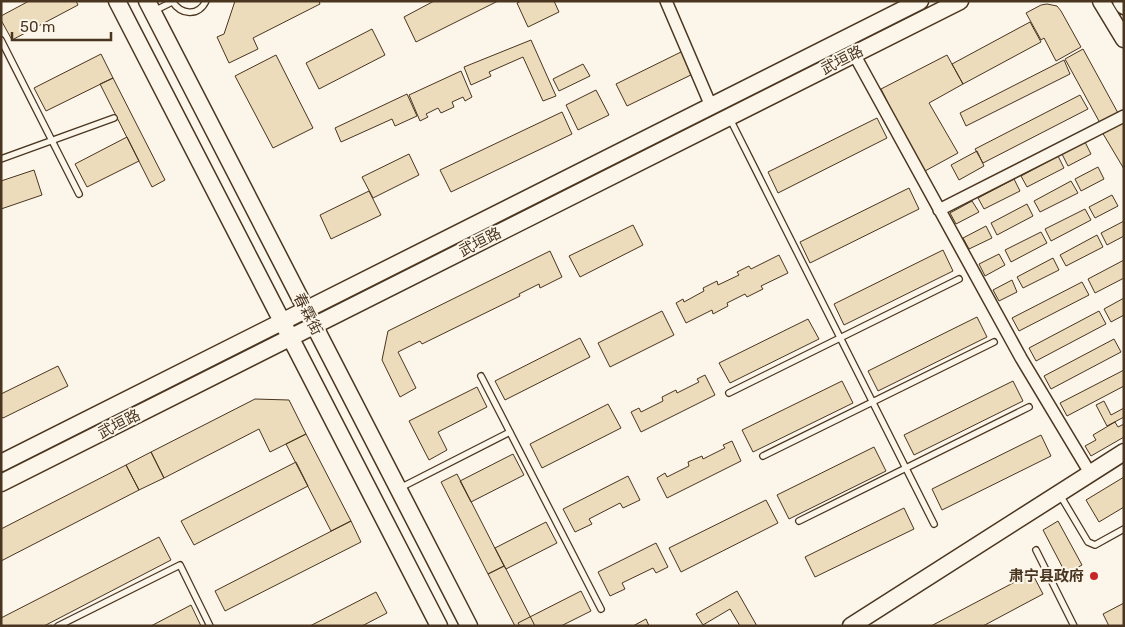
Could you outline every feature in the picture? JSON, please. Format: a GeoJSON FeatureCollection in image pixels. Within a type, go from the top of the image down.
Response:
{"type":"FeatureCollection","features":[{"type":"Feature","properties":{"kind":"main road","name":"春霖街"},"geometry":{"type":"LineString","coordinates":[[117,1],[439,626]]}},
{"type":"Feature","properties":{"kind":"main road","name":"武垣路"},"geometry":{"type":"LineString","coordinates":[[1,463],[920,1]]}},
{"type":"Feature","properties":{"kind":"main road","name":"武垣路"},"geometry":{"type":"LineString","coordinates":[[1,483],[960,1]]}},
{"type":"Feature","properties":{"kind":"main road"},"geometry":{"type":"LineString","coordinates":[[1101,1],[1124,39]]}},
{"type":"Feature","properties":{"kind":"main road"},"geometry":{"type":"LineString","coordinates":[[1121,1],[1124,6]]}},
{"type":"Feature","properties":{"kind":"main road","name":"春霖街"},"geometry":{"type":"LineString","coordinates":[[150,7],[469,626]]}},
{"type":"Feature","properties":{"kind":"main road"},"geometry":{"type":"LineString","coordinates":[[851,626],[1124,452]]}},
{"type":"Feature","properties":{"kind":"street"},"geometry":{"type":"LineString","coordinates":[[666,1],[711,106]]}},
{"type":"Feature","properties":{"kind":"street"},"geometry":{"type":"LineString","coordinates":[[854,54],[1021,358],[1090,473]]}},
{"type":"Feature","properties":{"kind":"street"},"geometry":{"type":"LineString","coordinates":[[939,210],[1124,116]]}},
{"type":"Feature","properties":{"kind":"lane"},"geometry":{"type":"LineString","coordinates":[[150,7],[172,2],[181,11],[194,12],[200,9],[206,1]]}},
{"type":"Feature","properties":{"kind":"lane"},"geometry":{"type":"LineString","coordinates":[[1,40],[79,194]]}},
{"type":"Feature","properties":{"kind":"lane"},"geometry":{"type":"LineString","coordinates":[[729,117],[934,524]]}},
{"type":"Feature","properties":{"kind":"lane"},"geometry":{"type":"LineString","coordinates":[[1,159],[114,118]]}},
{"type":"Feature","properties":{"kind":"lane"},"geometry":{"type":"LineString","coordinates":[[729,393],[959,279]]}},
{"type":"Feature","properties":{"kind":"lane"},"geometry":{"type":"LineString","coordinates":[[763,456],[994,342]]}},
{"type":"Feature","properties":{"kind":"lane"},"geometry":{"type":"LineString","coordinates":[[482,376],[601,609]]}},
{"type":"Feature","properties":{"kind":"lane"},"geometry":{"type":"LineString","coordinates":[[800,521],[1029,407]]}},
{"type":"Feature","properties":{"kind":"lane"},"geometry":{"type":"LineString","coordinates":[[398,490],[510,432]]}},
{"type":"Feature","properties":{"kind":"lane"},"geometry":{"type":"LineString","coordinates":[[1059,493],[1088,542],[1095,545],[1124,529]]}},
{"type":"Feature","properties":{"kind":"lane"},"geometry":{"type":"LineString","coordinates":[[1036,550],[1074,626]]}},
{"type":"Feature","properties":{"kind":"lane"},"geometry":{"type":"LineString","coordinates":[[58,626],[180,565],[210,626]]}},
{"type":"Feature","properties":{"kind":"building"},"geometry":{"type":"Polygon","coordinates":[[[29,1],[76,1],[78,5],[12,40],[1,20],[1,16],[29,1]]]}},
{"type":"Feature","properties":{"kind":"building"},"geometry":{"type":"Polygon","coordinates":[[[235,1],[319,1],[320,4],[253,38],[258,49],[229,63],[217,37],[224,34],[235,1]]]}},
{"type":"Feature","properties":{"kind":"building"},"geometry":{"type":"Polygon","coordinates":[[[434,1],[498,1],[416,42],[404,17],[434,1]]]}},
{"type":"Feature","properties":{"kind":"building"},"geometry":{"type":"Polygon","coordinates":[[[521,1],[554,1],[559,12],[528,27],[517,3],[521,1]]]}},
{"type":"Feature","properties":{"kind":"building"},"geometry":{"type":"Polygon","coordinates":[[[1047,4],[1057,6],[1061,11],[1081,47],[1056,61],[1044,38],[1041,40],[1026,13],[1047,4]]]}},
{"type":"Feature","properties":{"kind":"building"},"geometry":{"type":"Polygon","coordinates":[[[1030,22],[1041,42],[963,84],[952,64],[1030,22]]]}},
{"type":"Feature","properties":{"kind":"building"},"geometry":{"type":"Polygon","coordinates":[[[372,29],[385,55],[319,89],[306,63],[372,29]]]}},
{"type":"Feature","properties":{"kind":"building"},"geometry":{"type":"Polygon","coordinates":[[[531,40],[556,96],[543,101],[523,57],[489,72],[491,76],[471,85],[464,67],[531,40]]]}},
{"type":"Feature","properties":{"kind":"building"},"geometry":{"type":"Polygon","coordinates":[[[1083,49],[1118,113],[1100,123],[1065,59],[1083,49]]]}},
{"type":"Feature","properties":{"kind":"building"},"geometry":{"type":"Polygon","coordinates":[[[683,51],[695,73],[627,106],[616,84],[683,51]]]}},
{"type":"Feature","properties":{"kind":"building"},"geometry":{"type":"Polygon","coordinates":[[[101,54],[113,78],[46,111],[34,88],[101,54]]]}},
{"type":"Feature","properties":{"kind":"building"},"geometry":{"type":"Polygon","coordinates":[[[276,55],[313,128],[273,148],[235,76],[276,55]]]}},
{"type":"Feature","properties":{"kind":"building"},"geometry":{"type":"Polygon","coordinates":[[[947,55],[963,84],[929,103],[958,153],[925,171],[881,89],[947,55]]]}},
{"type":"Feature","properties":{"kind":"building"},"geometry":{"type":"Polygon","coordinates":[[[1064,60],[1070,74],[966,126],[960,113],[1064,60]]]}},
{"type":"Feature","properties":{"kind":"building"},"geometry":{"type":"Polygon","coordinates":[[[583,64],[590,76],[559,91],[553,79],[583,64]]]}},
{"type":"Feature","properties":{"kind":"building"},"geometry":{"type":"Polygon","coordinates":[[[461,71],[472,97],[465,101],[463,97],[452,102],[454,107],[441,113],[438,108],[426,114],[428,117],[420,121],[409,95],[461,71]]]}},
{"type":"Feature","properties":{"kind":"building"},"geometry":{"type":"Polygon","coordinates":[[[113,78],[165,180],[152,187],[100,84],[113,78]]]}},
{"type":"Feature","properties":{"kind":"building"},"geometry":{"type":"Polygon","coordinates":[[[596,90],[609,115],[578,130],[566,105],[596,90]]]}},
{"type":"Feature","properties":{"kind":"building"},"geometry":{"type":"Polygon","coordinates":[[[407,94],[417,116],[395,126],[392,119],[341,142],[335,128],[407,94]]]}},
{"type":"Feature","properties":{"kind":"building"},"geometry":{"type":"Polygon","coordinates":[[[1080,95],[1088,109],[983,163],[975,149],[1080,95]]]}},
{"type":"Feature","properties":{"kind":"building"},"geometry":{"type":"Polygon","coordinates":[[[562,112],[572,134],[451,192],[440,170],[562,112]]]}},
{"type":"Feature","properties":{"kind":"building"},"geometry":{"type":"Polygon","coordinates":[[[877,118],[887,138],[778,193],[768,172],[877,118]]]}},
{"type":"Feature","properties":{"kind":"building"},"geometry":{"type":"Polygon","coordinates":[[[1124,120],[1124,169],[1102,132],[1124,120]]]}},
{"type":"Feature","properties":{"kind":"building"},"geometry":{"type":"Polygon","coordinates":[[[127,137],[139,161],[87,187],[75,164],[127,137]]]}},
{"type":"Feature","properties":{"kind":"building"},"geometry":{"type":"Polygon","coordinates":[[[1085,142],[1091,154],[1068,166],[1062,154],[1085,142]]]}},
{"type":"Feature","properties":{"kind":"building"},"geometry":{"type":"Polygon","coordinates":[[[977,151],[984,166],[959,180],[951,165],[977,151]]]}},
{"type":"Feature","properties":{"kind":"building"},"geometry":{"type":"Polygon","coordinates":[[[409,154],[419,175],[373,198],[362,177],[409,154]]]}},
{"type":"Feature","properties":{"kind":"building"},"geometry":{"type":"Polygon","coordinates":[[[1058,156],[1064,168],[1027,187],[1021,176],[1058,156]]]}},
{"type":"Feature","properties":{"kind":"building"},"geometry":{"type":"Polygon","coordinates":[[[1098,167],[1104,179],[1081,191],[1075,179],[1098,167]]]}},
{"type":"Feature","properties":{"kind":"building"},"geometry":{"type":"Polygon","coordinates":[[[34,170],[42,195],[1,209],[1,181],[34,170]]]}},
{"type":"Feature","properties":{"kind":"building"},"geometry":{"type":"Polygon","coordinates":[[[1014,179],[1020,191],[984,209],[978,198],[1014,179]]]}},
{"type":"Feature","properties":{"kind":"building"},"geometry":{"type":"Polygon","coordinates":[[[1071,181],[1078,193],[1040,212],[1034,201],[1071,181]]]}},
{"type":"Feature","properties":{"kind":"building"},"geometry":{"type":"Polygon","coordinates":[[[909,188],[919,209],[810,263],[800,242],[909,188]]]}},
{"type":"Feature","properties":{"kind":"building"},"geometry":{"type":"Polygon","coordinates":[[[369,191],[381,215],[331,239],[320,215],[369,191]]]}},
{"type":"Feature","properties":{"kind":"building"},"geometry":{"type":"Polygon","coordinates":[[[1112,195],[1118,206],[1095,218],[1089,207],[1112,195]]]}},
{"type":"Feature","properties":{"kind":"building"},"geometry":{"type":"Polygon","coordinates":[[[972,201],[979,212],[956,224],[950,213],[972,201]]]}},
{"type":"Feature","properties":{"kind":"building"},"geometry":{"type":"Polygon","coordinates":[[[1027,204],[1033,216],[997,235],[991,223],[1027,204]]]}},
{"type":"Feature","properties":{"kind":"building"},"geometry":{"type":"Polygon","coordinates":[[[1085,209],[1091,220],[1051,241],[1045,229],[1085,209]]]}},
{"type":"Feature","properties":{"kind":"building"},"geometry":{"type":"Polygon","coordinates":[[[1124,221],[1124,236],[1107,245],[1101,233],[1124,221]]]}},
{"type":"Feature","properties":{"kind":"building"},"geometry":{"type":"Polygon","coordinates":[[[633,225],[643,245],[580,277],[569,256],[633,225]]]}},
{"type":"Feature","properties":{"kind":"building"},"geometry":{"type":"Polygon","coordinates":[[[986,226],[992,238],[969,249],[963,238],[986,226]]]}},
{"type":"Feature","properties":{"kind":"building"},"geometry":{"type":"Polygon","coordinates":[[[1041,232],[1047,243],[1011,262],[1005,250],[1041,232]]]}},
{"type":"Feature","properties":{"kind":"building"},"geometry":{"type":"Polygon","coordinates":[[[1097,235],[1103,247],[1066,266],[1060,255],[1097,235]]]}},
{"type":"Feature","properties":{"kind":"building"},"geometry":{"type":"Polygon","coordinates":[[[943,250],[953,271],[844,325],[834,304],[943,250]]]}},
{"type":"Feature","properties":{"kind":"building"},"geometry":{"type":"Polygon","coordinates":[[[550,251],[562,277],[540,288],[539,284],[519,294],[520,296],[422,344],[420,341],[398,352],[416,388],[400,397],[382,360],[388,331],[550,251]]]}},
{"type":"Feature","properties":{"kind":"building"},"geometry":{"type":"Polygon","coordinates":[[[999,254],[1005,265],[985,276],[979,264],[999,254]]]}},
{"type":"Feature","properties":{"kind":"building"},"geometry":{"type":"Polygon","coordinates":[[[779,255],[788,273],[761,286],[763,289],[747,297],[745,294],[727,303],[728,306],[713,314],[712,310],[686,323],[676,303],[683,299],[684,302],[704,291],[703,288],[717,281],[718,285],[739,275],[737,272],[749,266],[751,269],[779,255]]]}},
{"type":"Feature","properties":{"kind":"building"},"geometry":{"type":"Polygon","coordinates":[[[1053,258],[1059,270],[1023,288],[1017,277],[1053,258]]]}},
{"type":"Feature","properties":{"kind":"building"},"geometry":{"type":"Polygon","coordinates":[[[1124,260],[1124,278],[1095,293],[1088,279],[1124,260]]]}},
{"type":"Feature","properties":{"kind":"building"},"geometry":{"type":"Polygon","coordinates":[[[1012,280],[1017,292],[999,301],[993,290],[1012,280]]]}},
{"type":"Feature","properties":{"kind":"building"},"geometry":{"type":"Polygon","coordinates":[[[1082,282],[1089,295],[1019,331],[1012,318],[1082,282]]]}},
{"type":"Feature","properties":{"kind":"building"},"geometry":{"type":"Polygon","coordinates":[[[1124,298],[1124,315],[1111,322],[1104,309],[1124,298]]]}},
{"type":"Feature","properties":{"kind":"building"},"geometry":{"type":"Polygon","coordinates":[[[662,311],[674,335],[610,367],[598,343],[662,311]]]}},
{"type":"Feature","properties":{"kind":"building"},"geometry":{"type":"Polygon","coordinates":[[[1099,311],[1106,324],[1036,361],[1029,348],[1099,311]]]}},
{"type":"Feature","properties":{"kind":"building"},"geometry":{"type":"Polygon","coordinates":[[[977,317],[987,337],[878,391],[868,371],[977,317]]]}},
{"type":"Feature","properties":{"kind":"building"},"geometry":{"type":"Polygon","coordinates":[[[808,319],[819,339],[730,383],[719,363],[808,319]]]}},
{"type":"Feature","properties":{"kind":"building"},"geometry":{"type":"Polygon","coordinates":[[[580,338],[590,357],[505,400],[495,381],[580,338]]]}},
{"type":"Feature","properties":{"kind":"building"},"geometry":{"type":"Polygon","coordinates":[[[1114,339],[1121,352],[1051,389],[1044,376],[1114,339]]]}},
{"type":"Feature","properties":{"kind":"building"},"geometry":{"type":"Polygon","coordinates":[[[58,366],[68,386],[3,418],[1,416],[1,394],[58,366]]]}},
{"type":"Feature","properties":{"kind":"building"},"geometry":{"type":"Polygon","coordinates":[[[1124,370],[1124,386],[1067,416],[1060,403],[1124,370]]]}},
{"type":"Feature","properties":{"kind":"building"},"geometry":{"type":"Polygon","coordinates":[[[705,375],[715,395],[641,432],[631,412],[639,408],[641,412],[663,401],[662,397],[676,390],[677,393],[699,382],[697,379],[705,375]]]}},
{"type":"Feature","properties":{"kind":"building"},"geometry":{"type":"Polygon","coordinates":[[[842,381],[853,403],[753,452],[742,430],[842,381]]]}},
{"type":"Feature","properties":{"kind":"building"},"geometry":{"type":"Polygon","coordinates":[[[1013,381],[1023,401],[914,455],[904,435],[1013,381]]]}},
{"type":"Feature","properties":{"kind":"building"},"geometry":{"type":"Polygon","coordinates":[[[477,387],[487,407],[438,432],[447,450],[429,460],[409,421],[477,387]]]}},
{"type":"Feature","properties":{"kind":"building"},"geometry":{"type":"Polygon","coordinates":[[[255,399],[289,400],[306,434],[270,452],[259,429],[164,478],[151,452],[255,399]]]}},
{"type":"Feature","properties":{"kind":"building"},"geometry":{"type":"Polygon","coordinates":[[[1104,401],[1111,415],[1124,408],[1124,417],[1107,426],[1096,405],[1104,401]]]}},
{"type":"Feature","properties":{"kind":"building"},"geometry":{"type":"Polygon","coordinates":[[[608,404],[621,428],[542,468],[530,444],[608,404]]]}},
{"type":"Feature","properties":{"kind":"building"},"geometry":{"type":"Polygon","coordinates":[[[1115,422],[1118,427],[1124,424],[1124,437],[1091,456],[1085,446],[1096,440],[1093,435],[1115,422]]]}},
{"type":"Feature","properties":{"kind":"building"},"geometry":{"type":"Polygon","coordinates":[[[306,434],[351,521],[331,531],[286,444],[306,434]]]}},
{"type":"Feature","properties":{"kind":"building"},"geometry":{"type":"Polygon","coordinates":[[[1041,435],[1051,456],[942,510],[932,489],[1041,435]]]}},
{"type":"Feature","properties":{"kind":"building"},"geometry":{"type":"Polygon","coordinates":[[[732,441],[741,461],[667,498],[657,478],[665,473],[667,477],[689,466],[688,462],[702,456],[703,459],[725,448],[723,445],[732,441]]]}},
{"type":"Feature","properties":{"kind":"building"},"geometry":{"type":"Polygon","coordinates":[[[874,447],[886,471],[789,519],[777,495],[874,447]]]}},
{"type":"Feature","properties":{"kind":"building"},"geometry":{"type":"Polygon","coordinates":[[[151,452],[164,478],[139,490],[126,465],[151,452]]]}},
{"type":"Feature","properties":{"kind":"building"},"geometry":{"type":"Polygon","coordinates":[[[513,454],[524,475],[471,502],[460,481],[513,454]]]}},
{"type":"Feature","properties":{"kind":"building"},"geometry":{"type":"Polygon","coordinates":[[[296,462],[308,486],[194,545],[181,521],[296,462]]]}},
{"type":"Feature","properties":{"kind":"building"},"geometry":{"type":"Polygon","coordinates":[[[126,465],[139,490],[1,561],[1,529],[126,465]]]}},
{"type":"Feature","properties":{"kind":"building"},"geometry":{"type":"Polygon","coordinates":[[[457,474],[504,566],[488,574],[441,482],[457,474]]]}},
{"type":"Feature","properties":{"kind":"building"},"geometry":{"type":"Polygon","coordinates":[[[628,476],[640,500],[623,508],[620,503],[589,519],[592,524],[575,532],[563,509],[628,476]]]}},
{"type":"Feature","properties":{"kind":"building"},"geometry":{"type":"Polygon","coordinates":[[[1124,477],[1124,507],[1099,522],[1086,500],[1124,477]]]}},
{"type":"Feature","properties":{"kind":"building"},"geometry":{"type":"Polygon","coordinates":[[[766,500],[778,523],[681,572],[669,548],[766,500]]]}},
{"type":"Feature","properties":{"kind":"building"},"geometry":{"type":"Polygon","coordinates":[[[904,508],[914,529],[815,577],[805,557],[904,508]]]}},
{"type":"Feature","properties":{"kind":"building"},"geometry":{"type":"Polygon","coordinates":[[[351,521],[361,542],[225,611],[215,591],[351,521]]]}},
{"type":"Feature","properties":{"kind":"building"},"geometry":{"type":"Polygon","coordinates":[[[1058,521],[1082,565],[1066,574],[1043,530],[1058,521]]]}},
{"type":"Feature","properties":{"kind":"building"},"geometry":{"type":"Polygon","coordinates":[[[546,522],[557,543],[506,569],[495,548],[546,522]]]}},
{"type":"Feature","properties":{"kind":"building"},"geometry":{"type":"Polygon","coordinates":[[[159,537],[171,560],[44,626],[1,626],[1,618],[159,537]]]}},
{"type":"Feature","properties":{"kind":"building"},"geometry":{"type":"Polygon","coordinates":[[[656,543],[668,567],[656,573],[653,568],[622,583],[625,589],[610,596],[598,572],[656,543]]]}},
{"type":"Feature","properties":{"kind":"building"},"geometry":{"type":"Polygon","coordinates":[[[504,566],[535,626],[515,626],[488,574],[504,566]]]}},
{"type":"Feature","properties":{"kind":"building"},"geometry":{"type":"Polygon","coordinates":[[[1032,573],[1043,594],[983,626],[931,626],[1032,573]]]}},
{"type":"Feature","properties":{"kind":"building"},"geometry":{"type":"Polygon","coordinates":[[[581,591],[591,611],[561,626],[520,626],[518,623],[581,591]]]}},
{"type":"Feature","properties":{"kind":"building"},"geometry":{"type":"Polygon","coordinates":[[[737,591],[757,626],[740,626],[730,609],[703,625],[696,614],[737,591]]]}},
{"type":"Feature","properties":{"kind":"building"},"geometry":{"type":"Polygon","coordinates":[[[376,592],[387,613],[362,626],[310,626],[376,592]]]}},
{"type":"Feature","properties":{"kind":"building"},"geometry":{"type":"Polygon","coordinates":[[[1124,603],[1124,626],[1109,626],[1103,614],[1124,603]]]}},
{"type":"Feature","properties":{"kind":"building"},"geometry":{"type":"Polygon","coordinates":[[[191,605],[201,626],[151,626],[191,605]]]}},
{"type":"Feature","properties":{"kind":"building"},"geometry":{"type":"Polygon","coordinates":[[[646,619],[649,626],[633,626],[646,619]]]}},
{"type":"Feature","properties":{"kind":"place","name":"肃宁县政府"},"geometry":{"type":"Point","coordinates":[1094,576]}}]}
